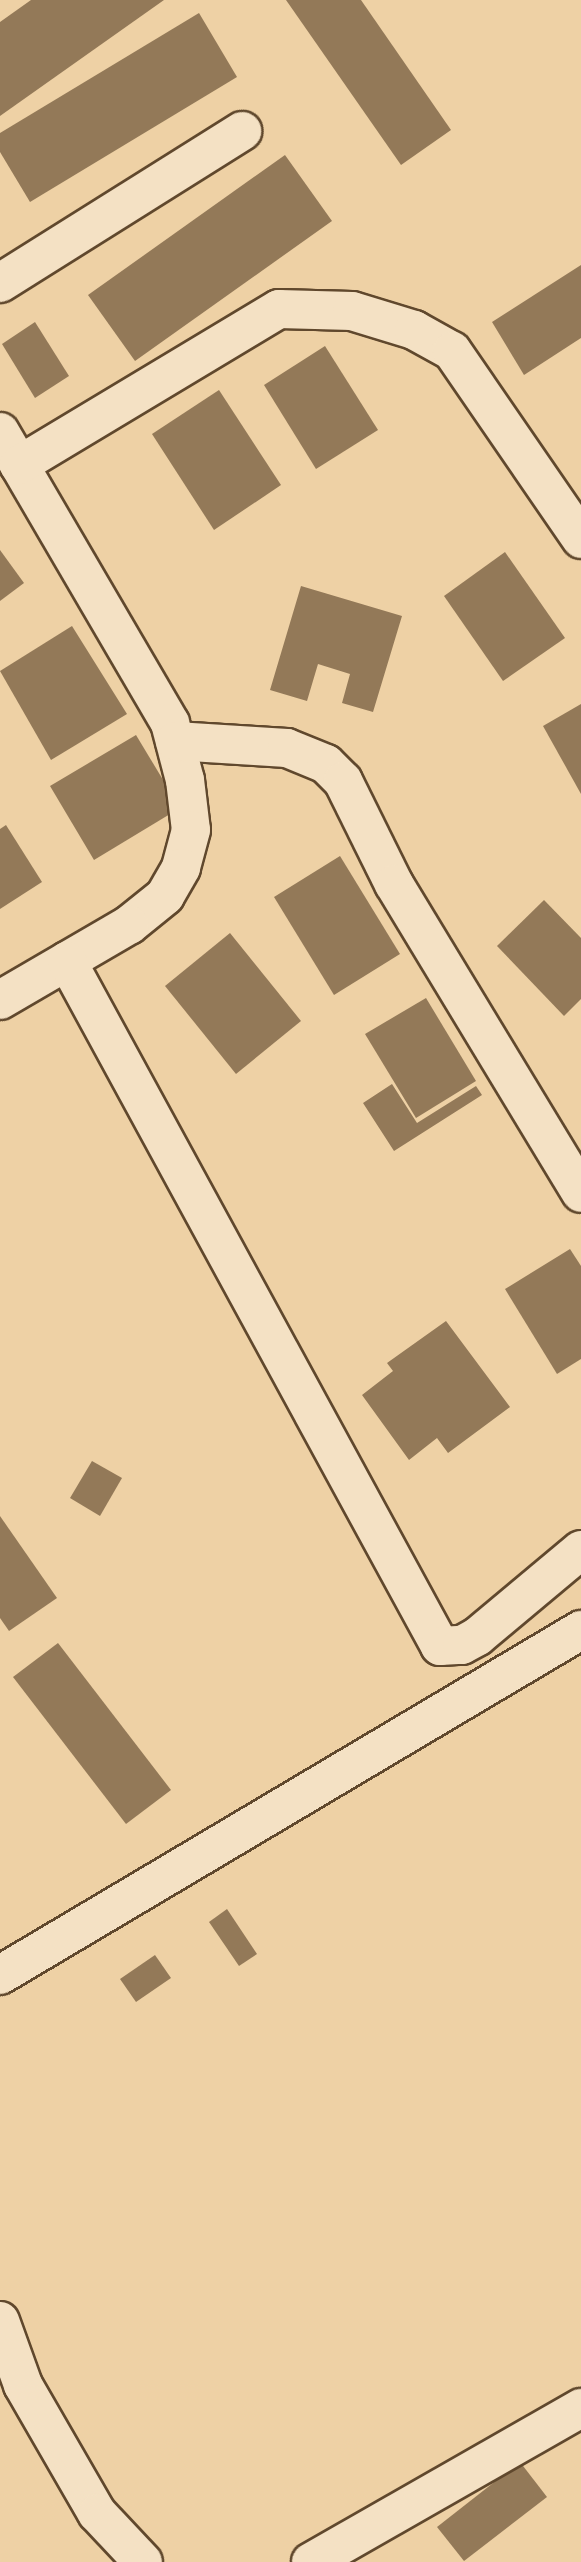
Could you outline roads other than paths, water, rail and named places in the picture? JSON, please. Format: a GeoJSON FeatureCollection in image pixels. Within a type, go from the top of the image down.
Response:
{"type":"FeatureCollection","features":[{"type":"Feature","properties":{"kind":"street"},"geometry":{"type":"LineString","coordinates":[[0,283],[242,131]]}},
{"type":"Feature","properties":{"kind":"street"},"geometry":{"type":"LineString","coordinates":[[19,465],[279,309],[352,312],[414,330],[452,351],[581,540]]}},
{"type":"Feature","properties":{"kind":"street"},"geometry":{"type":"LineString","coordinates":[[0,432],[170,723],[191,830],[181,868],[165,896],[147,911],[0,1000]]}},
{"type":"Feature","properties":{"kind":"street"},"geometry":{"type":"LineString","coordinates":[[175,741],[287,748],[326,764],[343,781],[394,884],[581,1193]]}},
{"type":"Feature","properties":{"kind":"street"},"geometry":{"type":"LineString","coordinates":[[67,961],[440,1646],[462,1645],[478,1636],[581,1550]]}},
{"type":"Feature","properties":{"kind":"street"},"geometry":{"type":"LineString","coordinates":[[0,1975],[581,1630]]}},
{"type":"Feature","properties":{"kind":"street"},"geometry":{"type":"LineString","coordinates":[[0,2321],[23,2385],[97,2513],[143,2562]]}},
{"type":"Feature","properties":{"kind":"street"},"geometry":{"type":"LineString","coordinates":[[311,2562],[581,2408]]}}]}
